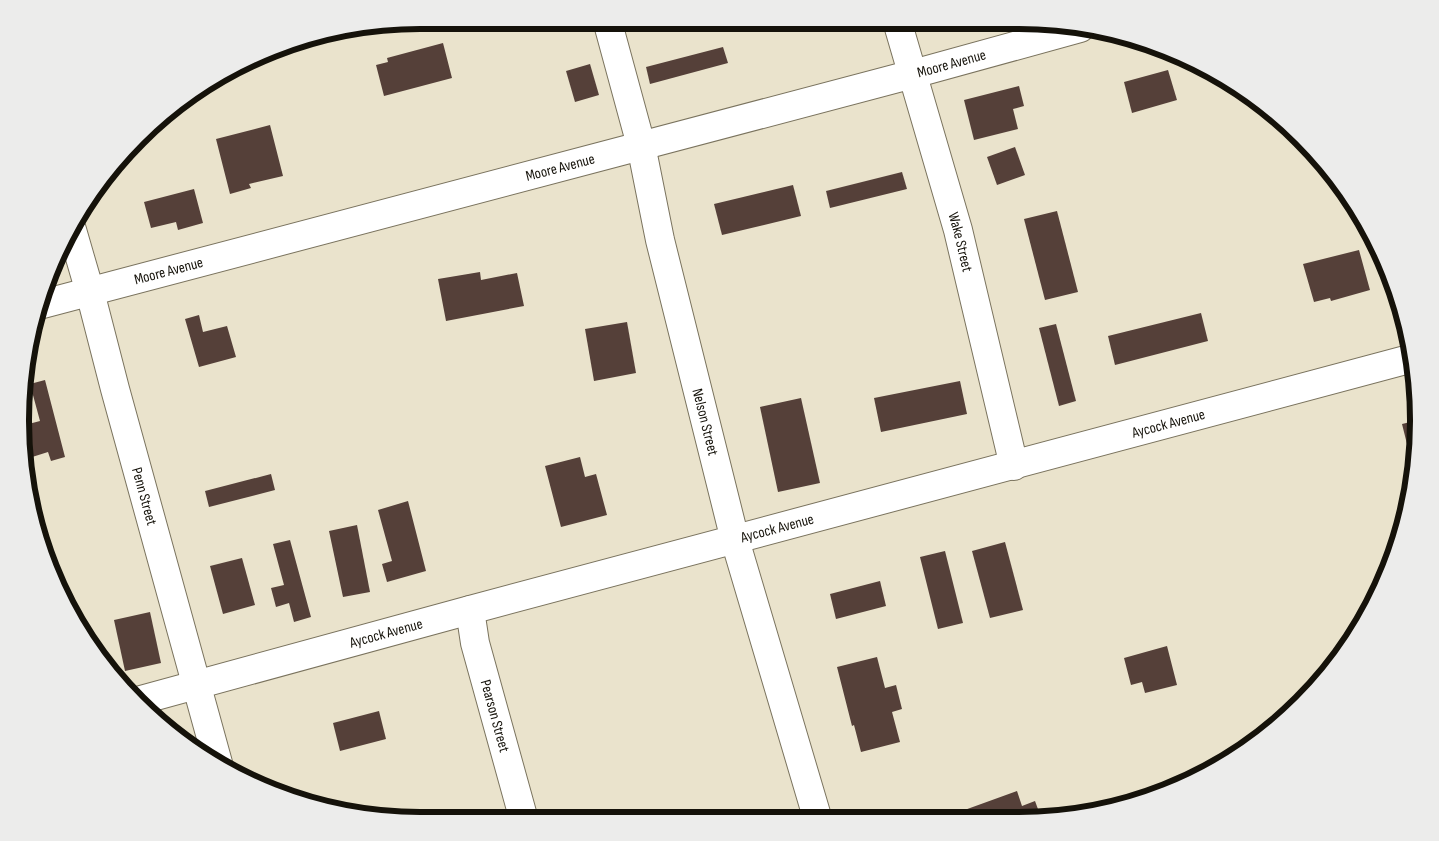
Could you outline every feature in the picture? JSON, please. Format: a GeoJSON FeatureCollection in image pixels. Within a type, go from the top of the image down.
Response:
{"type":"FeatureCollection","features":[{"type":"Feature","properties":{"kind":"street","name":"Nelson Street"},"geometry":{"type":"LineString","coordinates":[[609,29],[641,145],[660,240],[735,540],[816,812]]}},
{"type":"Feature","properties":{"kind":"street","name":"Wake Street"},"geometry":{"type":"LineString","coordinates":[[899,29],[958,230],[1014,466]]}},
{"type":"Feature","properties":{"kind":"street","name":"Moore Avenue"},"geometry":{"type":"LineString","coordinates":[[47,303],[1066,32]]}},
{"type":"Feature","properties":{"kind":"street","name":"Penn Street"},"geometry":{"type":"LineString","coordinates":[[74,238],[215,754]]}},
{"type":"Feature","properties":{"kind":"street","name":"Aycock Avenue"},"geometry":{"type":"LineString","coordinates":[[144,699],[1406,360]]}},
{"type":"Feature","properties":{"kind":"street","name":"Pearson Street"},"geometry":{"type":"LineString","coordinates":[[470,610],[475,643],[522,812]]}},
{"type":"Feature","properties":{"kind":"building"},"geometry":{"type":"Polygon","coordinates":[[[443,43],[452,78],[384,96],[376,65],[388,62],[387,58],[443,43]]]}},
{"type":"Feature","properties":{"kind":"building"},"geometry":{"type":"Polygon","coordinates":[[[723,47],[728,63],[650,84],[646,67],[723,47]]]}},
{"type":"Feature","properties":{"kind":"building"},"geometry":{"type":"Polygon","coordinates":[[[590,64],[599,95],[575,102],[566,71],[590,64]]]}},
{"type":"Feature","properties":{"kind":"building"},"geometry":{"type":"Polygon","coordinates":[[[1168,70],[1177,100],[1132,113],[1124,82],[1168,70]]]}},
{"type":"Feature","properties":{"kind":"building"},"geometry":{"type":"Polygon","coordinates":[[[1019,86],[1024,106],[1013,109],[1018,129],[974,140],[964,100],[1019,86]]]}},
{"type":"Feature","properties":{"kind":"building"},"geometry":{"type":"Polygon","coordinates":[[[270,125],[283,176],[249,184],[251,188],[230,194],[216,139],[270,125]]]}},
{"type":"Feature","properties":{"kind":"building"},"geometry":{"type":"Polygon","coordinates":[[[1015,147],[1025,175],[997,185],[987,157],[1015,147]]]}},
{"type":"Feature","properties":{"kind":"building"},"geometry":{"type":"Polygon","coordinates":[[[902,172],[907,189],[830,208],[826,191],[902,172]]]}},
{"type":"Feature","properties":{"kind":"building"},"geometry":{"type":"Polygon","coordinates":[[[793,185],[801,216],[722,235],[714,204],[793,185]]]}},
{"type":"Feature","properties":{"kind":"building"},"geometry":{"type":"Polygon","coordinates":[[[194,189],[203,223],[178,230],[176,222],[151,228],[144,202],[194,189]]]}},
{"type":"Feature","properties":{"kind":"building"},"geometry":{"type":"Polygon","coordinates":[[[1057,211],[1078,292],[1045,300],[1024,219],[1057,211]]]}},
{"type":"Feature","properties":{"kind":"building"},"geometry":{"type":"Polygon","coordinates":[[[1359,250],[1370,290],[1331,301],[1330,298],[1314,302],[1303,264],[1359,250]]]}},
{"type":"Feature","properties":{"kind":"building"},"geometry":{"type":"Polygon","coordinates":[[[480,272],[481,280],[517,273],[524,306],[446,321],[438,279],[480,272]]]}},
{"type":"Feature","properties":{"kind":"building"},"geometry":{"type":"Polygon","coordinates":[[[1201,313],[1208,341],[1115,365],[1108,336],[1201,313]]]}},
{"type":"Feature","properties":{"kind":"building"},"geometry":{"type":"Polygon","coordinates":[[[199,315],[203,332],[227,326],[236,357],[199,367],[185,319],[199,315]]]}},
{"type":"Feature","properties":{"kind":"building"},"geometry":{"type":"Polygon","coordinates":[[[627,322],[636,373],[594,381],[585,329],[627,322]]]}},
{"type":"Feature","properties":{"kind":"building"},"geometry":{"type":"Polygon","coordinates":[[[1056,324],[1076,401],[1059,406],[1039,328],[1056,324]]]}},
{"type":"Feature","properties":{"kind":"building"},"geometry":{"type":"Polygon","coordinates":[[[45,380],[65,457],[51,461],[48,452],[31,457],[29,424],[40,421],[31,384],[45,380]]]}},
{"type":"Feature","properties":{"kind":"building"},"geometry":{"type":"Polygon","coordinates":[[[960,381],[967,414],[881,432],[874,398],[960,381]]]}},
{"type":"Feature","properties":{"kind":"building"},"geometry":{"type":"Polygon","coordinates":[[[801,398],[820,483],[778,492],[760,407],[801,398]]]}},
{"type":"Feature","properties":{"kind":"building"},"geometry":{"type":"Polygon","coordinates":[[[1410,422],[1409,451],[1402,424],[1410,422]]]}},
{"type":"Feature","properties":{"kind":"building"},"geometry":{"type":"Polygon","coordinates":[[[580,457],[585,477],[596,474],[607,515],[561,527],[545,466],[580,457]]]}},
{"type":"Feature","properties":{"kind":"building"},"geometry":{"type":"Polygon","coordinates":[[[271,474],[275,490],[209,507],[205,491],[271,474]]]}},
{"type":"Feature","properties":{"kind":"building"},"geometry":{"type":"Polygon","coordinates":[[[408,501],[426,571],[387,582],[382,564],[392,561],[378,510],[408,501]]]}},
{"type":"Feature","properties":{"kind":"building"},"geometry":{"type":"Polygon","coordinates":[[[357,525],[370,592],[343,597],[329,531],[357,525]]]}},
{"type":"Feature","properties":{"kind":"building"},"geometry":{"type":"Polygon","coordinates":[[[290,540],[311,617],[294,622],[289,603],[276,607],[271,588],[284,585],[273,544],[290,540]]]}},
{"type":"Feature","properties":{"kind":"building"},"geometry":{"type":"Polygon","coordinates":[[[1005,542],[1023,610],[990,618],[972,551],[1005,542]]]}},
{"type":"Feature","properties":{"kind":"building"},"geometry":{"type":"Polygon","coordinates":[[[945,551],[963,623],[938,629],[920,557],[945,551]]]}},
{"type":"Feature","properties":{"kind":"building"},"geometry":{"type":"Polygon","coordinates":[[[242,558],[255,605],[223,614],[210,566],[242,558]]]}},
{"type":"Feature","properties":{"kind":"building"},"geometry":{"type":"Polygon","coordinates":[[[880,581],[886,606],[836,619],[830,594],[880,581]]]}},
{"type":"Feature","properties":{"kind":"building"},"geometry":{"type":"Polygon","coordinates":[[[150,612],[161,663],[125,671],[114,620],[150,612]]]}},
{"type":"Feature","properties":{"kind":"building"},"geometry":{"type":"Polygon","coordinates":[[[1167,646],[1177,685],[1145,693],[1142,682],[1131,685],[1124,658],[1167,646]]]}},
{"type":"Feature","properties":{"kind":"building"},"geometry":{"type":"Polygon","coordinates":[[[877,657],[885,688],[896,685],[902,709],[892,712],[900,742],[861,752],[854,725],[852,726],[837,667],[877,657]]]}},
{"type":"Feature","properties":{"kind":"building"},"geometry":{"type":"Polygon","coordinates":[[[379,711],[386,739],[340,751],[333,723],[379,711]]]}},
{"type":"Feature","properties":{"kind":"building"},"geometry":{"type":"Polygon","coordinates":[[[1017,791],[1022,806],[1035,801],[1039,811],[1019,812],[959,812],[1017,791]]]}}]}
